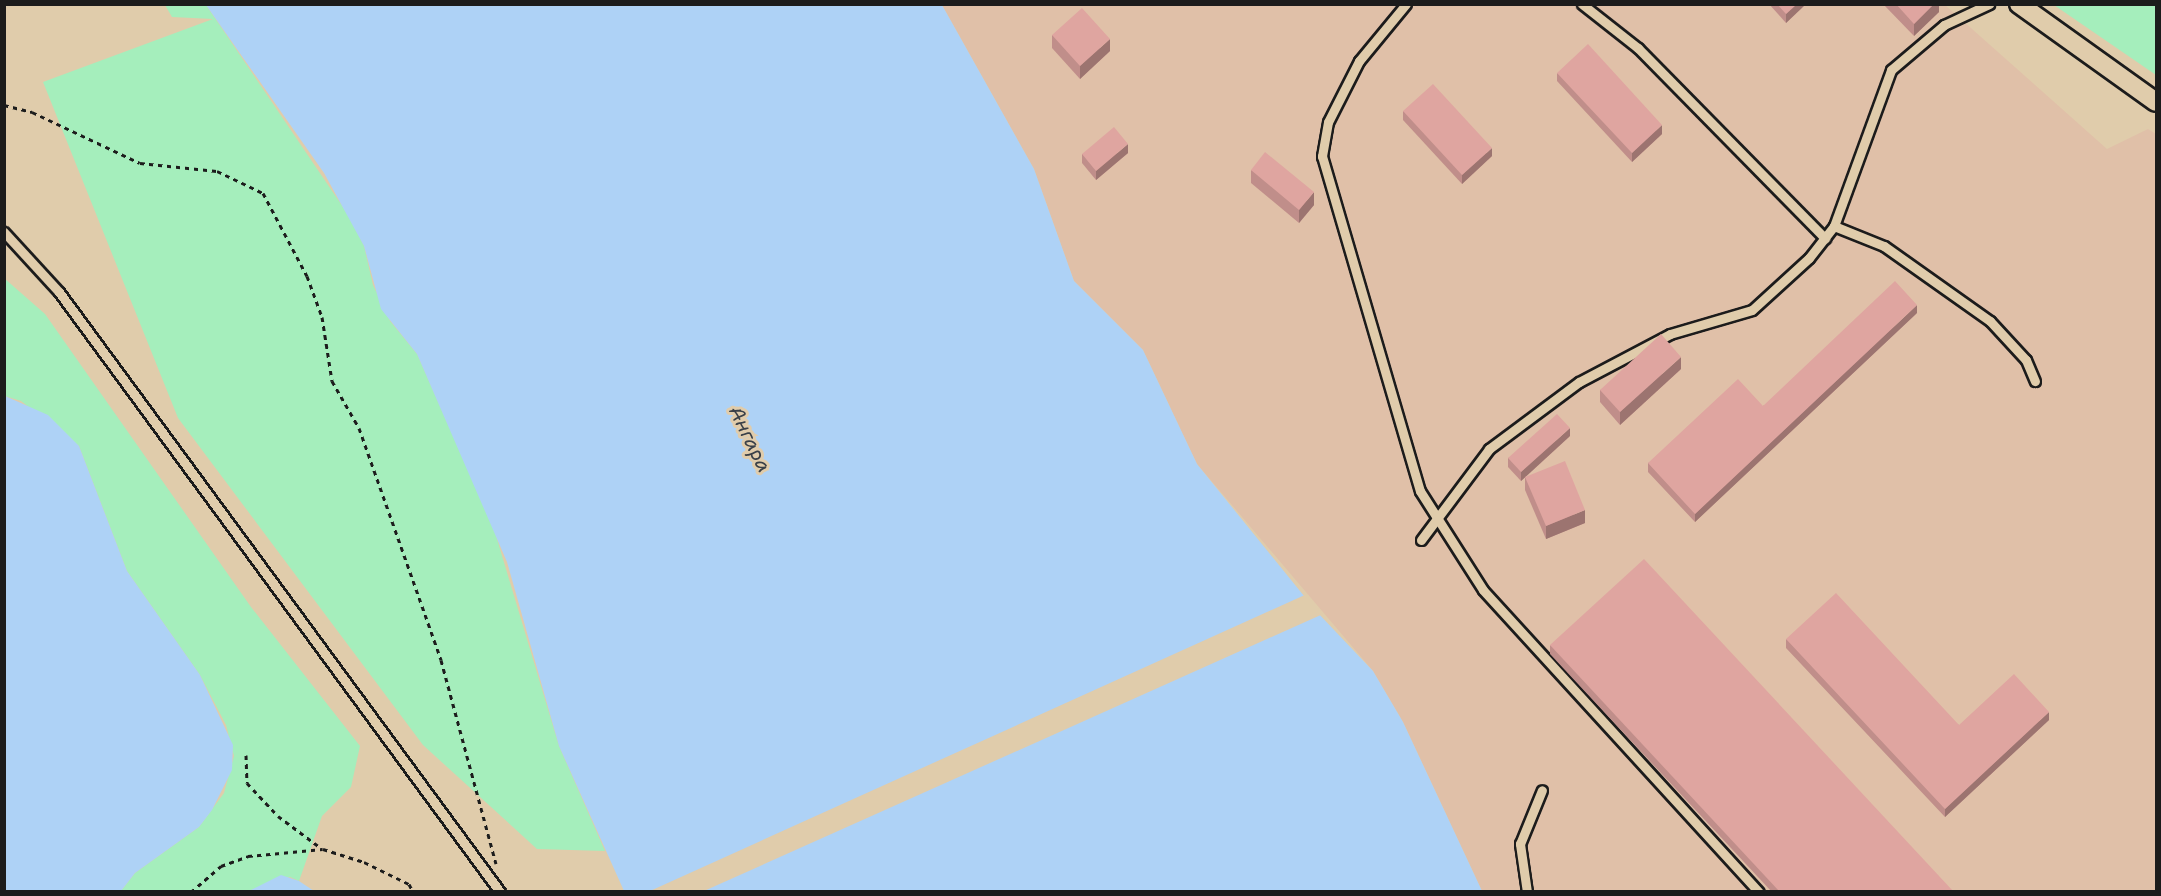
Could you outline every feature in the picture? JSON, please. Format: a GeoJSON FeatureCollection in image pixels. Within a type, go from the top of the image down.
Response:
{"type":"FeatureCollection","features":[{"type":"Feature","properties":{"kind":"street"},"geometry":{"type":"LineString","coordinates":[[2019,4],[2157,102]]}},
{"type":"Feature","properties":{"kind":"lane"},"geometry":{"type":"LineString","coordinates":[[1406,4],[1359,61],[1328,122],[1322,156],[1416,480],[1435,522],[1483,590],[1759,891]]}},
{"type":"Feature","properties":{"kind":"lane"},"geometry":{"type":"LineString","coordinates":[[1582,4],[1638,48],[1825,238]]}},
{"type":"Feature","properties":{"kind":"lane"},"geometry":{"type":"LineString","coordinates":[[1421,540],[1489,449],[1579,382],[1670,334],[1752,310],[1825,238],[1834,226],[1891,70],[1944,25],[1989,4]]}},
{"type":"Feature","properties":{"kind":"lane"},"geometry":{"type":"LineString","coordinates":[[1834,226],[1884,246],[1990,321],[2026,360],[2035,381]]}},
{"type":"Feature","properties":{"kind":"lane"},"geometry":{"type":"LineString","coordinates":[[4,232],[60,292],[500,891]]}},
{"type":"Feature","properties":{"kind":"lane"},"geometry":{"type":"LineString","coordinates":[[1527,891],[1520,844],[1542,790]]}},
{"type":"Feature","properties":{"kind":"path"},"geometry":{"type":"LineString","coordinates":[[4,105],[32,112],[140,163],[217,171],[263,193],[307,276],[324,326],[332,381],[359,428],[441,660],[499,872]]}},
{"type":"Feature","properties":{"kind":"path"},"geometry":{"type":"LineString","coordinates":[[246,755],[247,783],[278,816],[323,849],[364,862],[409,884],[413,891]]}},
{"type":"Feature","properties":{"kind":"path"},"geometry":{"type":"LineString","coordinates":[[191,891],[221,866],[248,856],[323,849]]}},
{"type":"Feature","properties":{"kind":"shaded area"},"geometry":{"type":"Polygon","coordinates":[[[942,5],[1945,5],[2107,149],[2148,129],[2156,134],[2156,891],[1482,891],[1403,722],[1373,671],[1197,464],[1143,350],[1074,281],[1034,169],[942,5]]]}},
{"type":"Feature","properties":{"kind":"green space"},"geometry":{"type":"Polygon","coordinates":[[[165,5],[206,5],[349,216],[364,246],[373,285],[390,321],[417,354],[494,529],[559,746],[605,851],[537,849],[423,745],[178,418],[43,82],[213,19],[172,17],[165,5]]]}},
{"type":"Feature","properties":{"kind":"green space"},"geometry":{"type":"Polygon","coordinates":[[[2054,5],[2156,5],[2156,75],[2054,5]]]}},
{"type":"Feature","properties":{"kind":"green space"},"geometry":{"type":"Polygon","coordinates":[[[4,278],[45,314],[251,607],[360,746],[351,787],[322,816],[299,881],[290,877],[249,891],[121,891],[135,873],[199,827],[224,793],[234,756],[226,725],[200,675],[127,571],[79,446],[21,401],[5,396],[4,278]]]}},
{"type":"Feature","properties":{"kind":"water","name":"Ангара"},"geometry":{"type":"Polygon","coordinates":[[[206,5],[942,5],[1034,169],[1074,281],[1143,350],[1197,464],[1317,612],[1373,671],[1403,722],[1482,891],[624,891],[559,746],[507,562],[417,354],[381,309],[364,246],[324,173],[206,5]]]}},
{"type":"Feature","properties":{"kind":"water"},"geometry":{"type":"Polygon","coordinates":[[[5,396],[48,415],[79,446],[127,571],[200,675],[233,745],[232,770],[212,810],[199,827],[135,873],[121,891],[5,891],[5,396]]]}},
{"type":"Feature","properties":{"kind":"water"},"geometry":{"type":"Polygon","coordinates":[[[281,875],[299,881],[314,891],[249,891],[281,875]]]}},
{"type":"Feature","properties":{"kind":"pier"},"geometry":{"type":"Polygon","coordinates":[[[1307,594],[1323,614],[704,891],[650,891],[1307,594]]]}},
{"type":"Feature","properties":{"kind":"building"},"geometry":{"type":"Polygon","coordinates":[[[1777,4],[1797,4],[1786,14],[1777,4]]]}},
{"type":"Feature","properties":{"kind":"building"},"geometry":{"type":"Polygon","coordinates":[[[1896,4],[1934,4],[1914,24],[1896,4]]]}},
{"type":"Feature","properties":{"kind":"building"},"geometry":{"type":"Polygon","coordinates":[[[1082,8],[1110,39],[1080,66],[1052,35],[1082,8]]]}},
{"type":"Feature","properties":{"kind":"building"},"geometry":{"type":"Polygon","coordinates":[[[1588,44],[1662,125],[1632,153],[1557,73],[1588,44]]]}},
{"type":"Feature","properties":{"kind":"building"},"geometry":{"type":"Polygon","coordinates":[[[1433,84],[1492,148],[1462,175],[1403,111],[1433,84]]]}},
{"type":"Feature","properties":{"kind":"building"},"geometry":{"type":"Polygon","coordinates":[[[1114,127],[1128,144],[1096,171],[1082,154],[1114,127]]]}},
{"type":"Feature","properties":{"kind":"building"},"geometry":{"type":"Polygon","coordinates":[[[1265,152],[1314,192],[1299,210],[1251,170],[1265,152]]]}},
{"type":"Feature","properties":{"kind":"building"},"geometry":{"type":"Polygon","coordinates":[[[1895,281],[1917,305],[1695,514],[1648,463],[1738,379],[1763,406],[1895,281]]]}},
{"type":"Feature","properties":{"kind":"building"},"geometry":{"type":"Polygon","coordinates":[[[1661,334],[1681,357],[1620,412],[1600,390],[1661,334]]]}},
{"type":"Feature","properties":{"kind":"building"},"geometry":{"type":"Polygon","coordinates":[[[1557,414],[1570,428],[1521,472],[1508,458],[1557,414]]]}},
{"type":"Feature","properties":{"kind":"building"},"geometry":{"type":"Polygon","coordinates":[[[1565,461],[1585,510],[1546,526],[1525,477],[1565,461]]]}},
{"type":"Feature","properties":{"kind":"building"},"geometry":{"type":"Polygon","coordinates":[[[1644,559],[1953,891],[1779,891],[1550,645],[1644,559]]]}},
{"type":"Feature","properties":{"kind":"building"},"geometry":{"type":"Polygon","coordinates":[[[1836,593],[1959,725],[2014,674],[2049,712],[1945,809],[1786,639],[1836,593]]]}}]}
